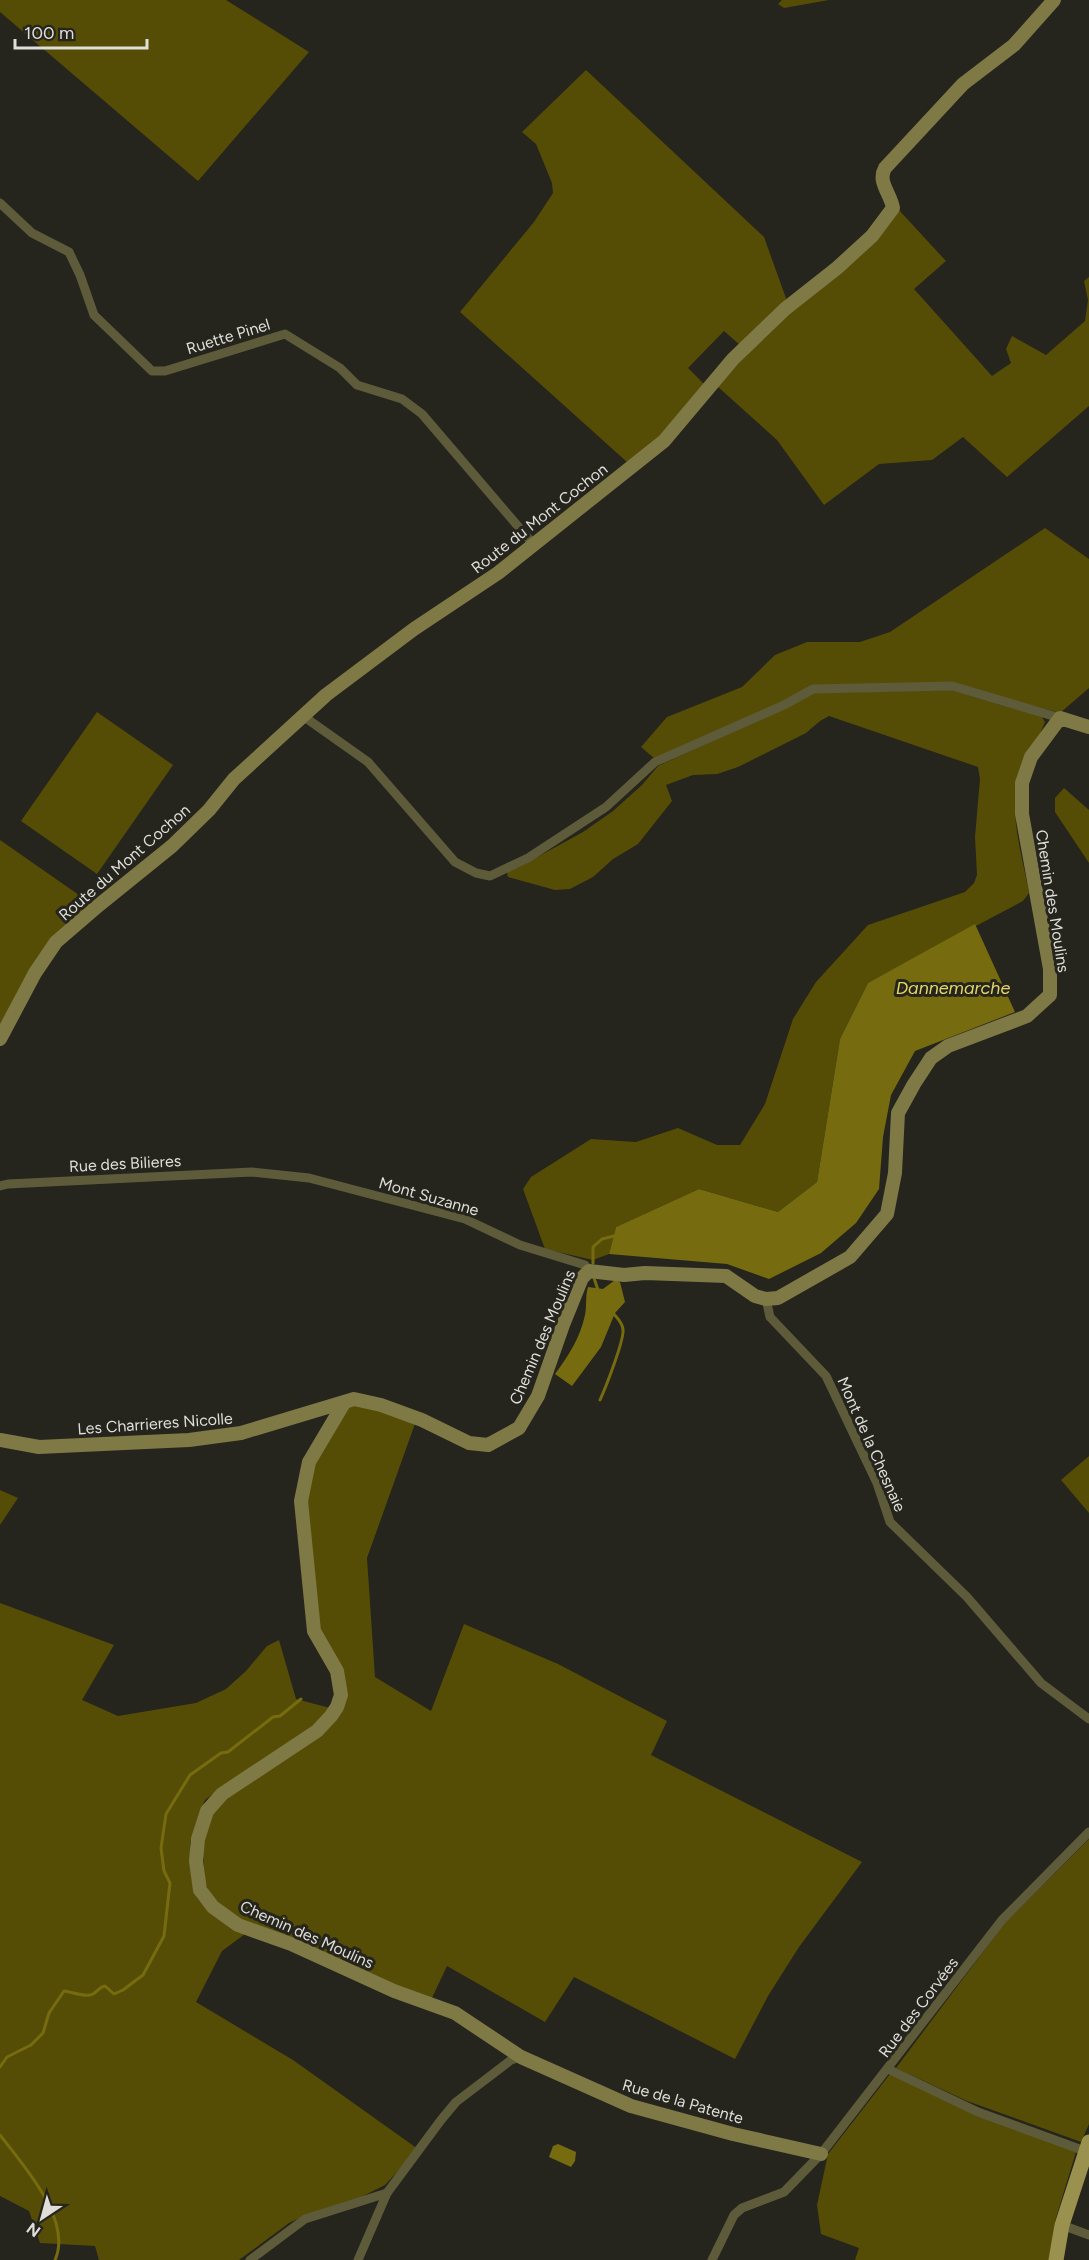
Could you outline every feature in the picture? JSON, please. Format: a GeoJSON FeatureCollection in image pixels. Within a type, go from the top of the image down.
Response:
{"type":"FeatureCollection","features":[{"type":"Feature","properties":{"kind":"main road"},"geometry":{"type":"LineString","coordinates":[[1056,2260],[1062,2225],[1087,2146]]}},
{"type":"Feature","properties":{"kind":"street","name":"Route du Mont Cochon"},"geometry":{"type":"LineString","coordinates":[[0,1039],[35,973],[56,942],[172,846],[209,810],[234,779],[326,695],[414,629],[498,573],[663,441],[733,359],[785,309],[837,268],[872,236],[893,208],[882,181],[885,168],[963,84],[1014,45],[1054,0]]}},
{"type":"Feature","properties":{"kind":"street","name":"Ruette Pinel"},"geometry":{"type":"LineString","coordinates":[[0,203],[32,233],[69,252],[80,274],[94,315],[152,370],[165,371],[285,334],[340,368],[357,385],[402,399],[422,414],[534,545]]}},
{"type":"Feature","properties":{"kind":"street"},"geometry":{"type":"LineString","coordinates":[[303,716],[369,762],[455,862],[476,873],[490,876],[528,858],[606,807],[655,762],[784,705],[813,688],[952,686],[1089,727]]}},
{"type":"Feature","properties":{"kind":"street","name":"Chemin des Moulins"},"geometry":{"type":"LineString","coordinates":[[521,2057],[455,2013],[394,1991],[291,1944],[238,1925],[213,1907],[200,1890],[196,1861],[198,1839],[207,1811],[222,1794],[317,1731],[331,1716],[339,1701],[337,1671],[314,1631],[301,1501],[309,1461],[344,1403],[354,1399],[381,1405],[422,1420],[469,1443],[488,1445],[519,1428],[538,1396],[582,1278],[589,1271],[624,1275],[645,1273],[726,1276],[755,1296],[766,1299],[778,1298],[850,1257],[887,1214],[895,1173],[898,1113],[932,1058],[948,1046],[1027,1016],[1050,995],[1050,969],[1022,814],[1022,783],[1031,757],[1060,718]]}},
{"type":"Feature","properties":{"kind":"street","name":"Rue des Bilieres"},"geometry":{"type":"LineString","coordinates":[[0,1186],[252,1172]]}},
{"type":"Feature","properties":{"kind":"street","name":"Mont Suzanne"},"geometry":{"type":"LineString","coordinates":[[252,1172],[309,1178],[465,1219],[520,1245],[585,1265],[589,1271]]}},
{"type":"Feature","properties":{"kind":"street","name":"Mont de la Chesnaie"},"geometry":{"type":"LineString","coordinates":[[766,1299],[770,1317],[826,1376],[877,1483],[890,1522],[968,1597],[1041,1683],[1089,1719]]}},
{"type":"Feature","properties":{"kind":"street","name":"Les Charrieres Nicolle"},"geometry":{"type":"LineString","coordinates":[[0,1440],[39,1447],[189,1440],[240,1433],[344,1403]]}},
{"type":"Feature","properties":{"kind":"street","name":"Rue des Corvées"},"geometry":{"type":"LineString","coordinates":[[1087,2146],[978,2112],[888,2069],[1002,1920],[1089,1832]]}},
{"type":"Feature","properties":{"kind":"street"},"geometry":{"type":"LineString","coordinates":[[358,2260],[387,2193],[456,2102],[511,2060],[521,2057]]}},
{"type":"Feature","properties":{"kind":"street","name":"Rue de la Patente"},"geometry":{"type":"LineString","coordinates":[[521,2057],[631,2106],[733,2134],[821,2154]]}},
{"type":"Feature","properties":{"kind":"street"},"geometry":{"type":"LineString","coordinates":[[712,2260],[734,2214],[742,2208],[784,2192],[821,2154],[888,2069]]}},
{"type":"Feature","properties":{"kind":"street"},"geometry":{"type":"LineString","coordinates":[[250,2260],[305,2219],[387,2193]]}},
{"type":"Feature","properties":{"kind":"street"},"geometry":{"type":"LineString","coordinates":[[1062,2225],[1089,2235]]}},
{"type":"Feature","properties":{"kind":"shaded area"},"geometry":{"type":"Polygon","coordinates":[[[0,0],[226,0],[309,52],[198,181],[0,12],[0,0]]]}},
{"type":"Feature","properties":{"kind":"shaded area"},"geometry":{"type":"Polygon","coordinates":[[[782,0],[829,0],[784,8],[778,4],[782,0]]]}},
{"type":"Feature","properties":{"kind":"shaded area"},"geometry":{"type":"Polygon","coordinates":[[[586,70],[764,237],[787,301],[741,346],[724,331],[688,368],[706,386],[667,432],[627,462],[460,312],[534,222],[553,193],[552,183],[536,144],[522,132],[586,70]]]}},
{"type":"Feature","properties":{"kind":"shaded area"},"geometry":{"type":"Polygon","coordinates":[[[898,209],[946,261],[914,289],[992,376],[1011,363],[1006,349],[1012,336],[1046,355],[1085,321],[1088,300],[1084,281],[1089,277],[1089,406],[1007,477],[963,437],[932,460],[879,464],[824,505],[777,440],[717,386],[744,353],[898,209]]]}},
{"type":"Feature","properties":{"kind":"shaded area"},"geometry":{"type":"Polygon","coordinates":[[[1045,528],[1089,559],[1089,688],[1060,713],[951,684],[813,686],[763,712],[655,759],[641,747],[667,717],[742,687],[775,655],[807,642],[860,642],[890,632],[1045,528]]]}},
{"type":"Feature","properties":{"kind":"shaded area"},"geometry":{"type":"Polygon","coordinates":[[[950,690],[1042,717],[1045,722],[1021,773],[1016,795],[1016,823],[1029,893],[1023,901],[868,983],[840,1039],[817,1182],[778,1212],[699,1189],[616,1227],[609,1254],[593,1260],[545,1249],[523,1189],[531,1177],[591,1139],[636,1142],[678,1128],[717,1145],[740,1145],[765,1104],[793,1019],[816,982],[868,925],[965,892],[974,883],[977,875],[975,837],[980,779],[978,767],[829,716],[806,733],[738,767],[717,774],[693,775],[666,785],[672,801],[638,844],[613,859],[593,877],[570,889],[555,890],[508,877],[507,873],[583,832],[613,811],[642,785],[658,766],[814,693],[950,690]]]}},
{"type":"Feature","properties":{"kind":"shaded area"},"geometry":{"type":"Polygon","coordinates":[[[97,712],[173,765],[97,874],[21,821],[97,712]]]}},
{"type":"Feature","properties":{"kind":"shaded area"},"geometry":{"type":"Polygon","coordinates":[[[1064,788],[1089,810],[1089,863],[1055,812],[1055,798],[1064,788]]]}},
{"type":"Feature","properties":{"kind":"shaded area"},"geometry":{"type":"Polygon","coordinates":[[[0,840],[89,902],[90,906],[0,1029],[0,840]]]}},
{"type":"Feature","properties":{"kind":"shaded area"},"geometry":{"type":"Polygon","coordinates":[[[355,1403],[416,1421],[367,1558],[375,1677],[431,1711],[464,1624],[558,1664],[667,1721],[651,1755],[862,1862],[799,1947],[768,1996],[735,2059],[574,1977],[545,2022],[447,1966],[431,2000],[237,1919],[213,1900],[205,1883],[202,1839],[212,1814],[223,1799],[343,1703],[320,1634],[307,1500],[315,1461],[347,1406],[355,1403]]]}},
{"type":"Feature","properties":{"kind":"shaded area"},"geometry":{"type":"Polygon","coordinates":[[[1089,1456],[1089,1513],[1061,1480],[1089,1456]]]}},
{"type":"Feature","properties":{"kind":"shaded area"},"geometry":{"type":"Polygon","coordinates":[[[0,1490],[18,1498],[0,1525],[0,1490]]]}},
{"type":"Feature","properties":{"kind":"shaded area"},"geometry":{"type":"Polygon","coordinates":[[[0,1603],[114,1645],[82,1700],[118,1716],[196,1703],[226,1689],[246,1671],[267,1646],[279,1640],[296,1699],[330,1708],[315,1726],[205,1800],[190,1843],[192,1873],[197,1898],[209,1911],[245,1934],[222,1951],[196,2002],[293,2060],[418,2149],[385,2185],[361,2197],[289,2223],[239,2260],[99,2260],[95,2246],[40,2243],[29,2211],[0,2196],[0,1603]]]}},
{"type":"Feature","properties":{"kind":"shaded area"},"geometry":{"type":"Polygon","coordinates":[[[1089,1839],[1089,2124],[1081,2142],[967,2101],[896,2068],[1004,1924],[1089,1839]]]}},
{"type":"Feature","properties":{"kind":"shaded area"},"geometry":{"type":"Polygon","coordinates":[[[890,2074],[1076,2152],[1055,2221],[1050,2260],[855,2260],[859,2248],[821,2234],[817,2205],[828,2154],[890,2074]]]}},
{"type":"Feature","properties":{"kind":"water","name":"Dannemarche"},"geometry":{"type":"Polygon","coordinates":[[[975,924],[1015,1012],[915,1051],[891,1095],[883,1137],[879,1189],[856,1223],[821,1253],[769,1279],[727,1264],[609,1254],[616,1227],[699,1189],[778,1212],[817,1182],[840,1039],[868,983],[975,924]]]}},
{"type":"Feature","properties":{"kind":"water"},"geometry":{"type":"Polygon","coordinates":[[[615,1280],[620,1282],[625,1302],[615,1313],[601,1347],[572,1386],[555,1374],[577,1339],[585,1315],[588,1287],[603,1289],[615,1280]]]}},
{"type":"Feature","properties":{"kind":"water"},"geometry":{"type":"Polygon","coordinates":[[[558,2144],[576,2152],[575,2161],[571,2167],[549,2157],[553,2146],[558,2144]]]}},
{"type":"Feature","properties":{"kind":"waterway"},"geometry":{"type":"LineString","coordinates":[[593,1263],[593,1247],[602,1239],[614,1236]]}},
{"type":"Feature","properties":{"kind":"waterway"},"geometry":{"type":"LineString","coordinates":[[594,1278],[598,1290]]}},
{"type":"Feature","properties":{"kind":"waterway"},"geometry":{"type":"LineString","coordinates":[[600,1400],[623,1336],[622,1325],[613,1313]]}},
{"type":"Feature","properties":{"kind":"waterway"},"geometry":{"type":"LineString","coordinates":[[0,2067],[7,2057],[31,2045],[43,2033],[49,2013],[64,1991],[90,1995],[105,1986],[114,1994],[143,1975],[164,1936],[170,1883],[164,1871],[161,1848],[166,1814],[190,1775],[221,1753],[228,1752],[273,1717],[280,1716],[301,1699]]}},
{"type":"Feature","properties":{"kind":"waterway"},"geometry":{"type":"LineString","coordinates":[[0,2135],[32,2177],[52,2211],[59,2244],[55,2260]]}}]}
